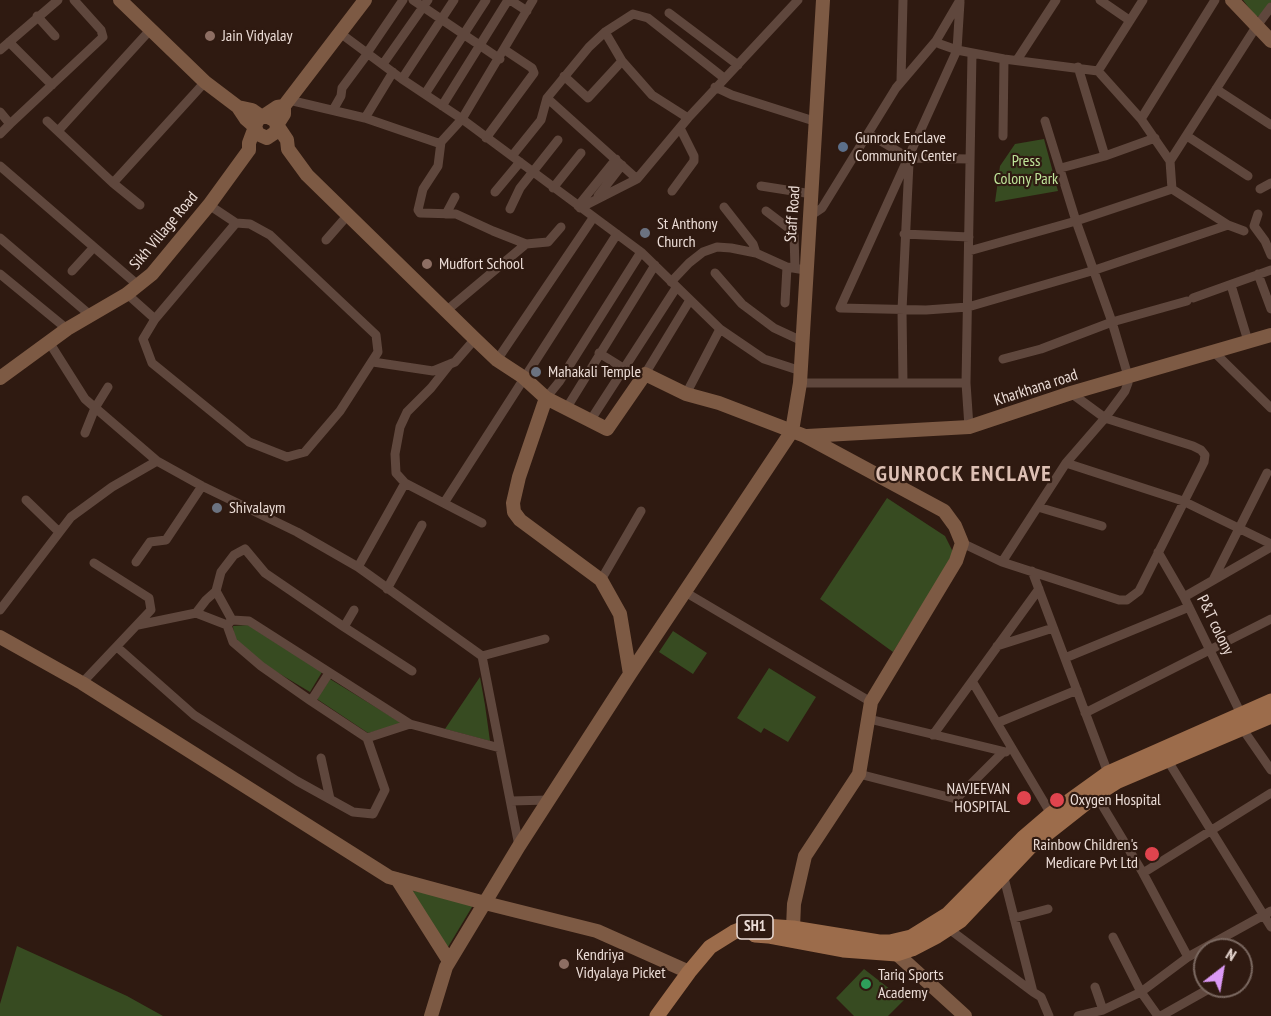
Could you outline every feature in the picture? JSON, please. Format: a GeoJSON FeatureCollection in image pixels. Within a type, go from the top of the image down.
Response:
{"type":"FeatureCollection","features":[{"type":"Feature","properties":{"kind":"main road","name":"SH1"},"geometry":{"type":"LineString","coordinates":[[667,1016],[711,959],[742,938],[753,935],[768,936],[843,950],[893,948],[925,943],[960,921],[1044,834],[1096,795],[1118,781],[1168,761],[1242,721],[1271,701]]}},
{"type":"Feature","properties":{"kind":"main road","name":"SH1"},"geometry":{"type":"LineString","coordinates":[[657,1016],[710,947],[747,927],[793,928],[893,948],[948,914],[1006,854],[1051,814],[1108,773],[1242,721],[1271,716]]}},
{"type":"Feature","properties":{"kind":"street"},"geometry":{"type":"LineString","coordinates":[[0,50],[37,16],[46,3],[58,0]]}},
{"type":"Feature","properties":{"kind":"street"},"geometry":{"type":"LineString","coordinates":[[0,134],[100,41],[103,34],[74,0]]}},
{"type":"Feature","properties":{"kind":"street"},"geometry":{"type":"LineString","coordinates":[[120,0],[205,82],[238,107],[246,119],[259,122],[271,118],[287,140],[288,149],[306,175],[497,360],[546,398],[607,429],[690,300]]}},
{"type":"Feature","properties":{"kind":"street"},"geometry":{"type":"LineString","coordinates":[[365,0],[287,103],[273,135],[256,149],[249,150],[249,143],[259,122],[277,107],[287,103],[333,110],[365,118],[438,143],[441,142]]}},
{"type":"Feature","properties":{"kind":"street"},"geometry":{"type":"LineString","coordinates":[[333,110],[341,96],[342,88],[403,0]]}},
{"type":"Feature","properties":{"kind":"street"},"geometry":{"type":"LineString","coordinates":[[413,0],[426,3],[441,19],[480,45],[534,70],[486,138]]}},
{"type":"Feature","properties":{"kind":"street"},"geometry":{"type":"LineString","coordinates":[[402,79],[454,0]]}},
{"type":"Feature","properties":{"kind":"street"},"geometry":{"type":"LineString","coordinates":[[425,94],[486,0]]}},
{"type":"Feature","properties":{"kind":"street"},"geometry":{"type":"LineString","coordinates":[[442,106],[509,0],[527,12]]}},
{"type":"Feature","properties":{"kind":"street"},"geometry":{"type":"LineString","coordinates":[[533,0],[462,119],[441,142],[438,166],[423,189],[418,210],[420,213],[456,213],[526,244],[548,242],[561,227]]}},
{"type":"Feature","properties":{"kind":"street"},"geometry":{"type":"LineString","coordinates":[[579,207],[637,179],[715,87],[798,0]]}},
{"type":"Feature","properties":{"kind":"street","name":"Staff Road"},"geometry":{"type":"LineString","coordinates":[[799,434],[802,341],[796,268],[810,216],[823,0]]}},
{"type":"Feature","properties":{"kind":"street"},"geometry":{"type":"LineString","coordinates":[[901,81],[903,0]]}},
{"type":"Feature","properties":{"kind":"street"},"geometry":{"type":"LineString","coordinates":[[810,216],[822,208],[901,81],[936,41],[960,0]]}},
{"type":"Feature","properties":{"kind":"street"},"geometry":{"type":"LineString","coordinates":[[960,0],[957,50],[840,308],[902,310],[968,307],[1095,270],[1228,225]]}},
{"type":"Feature","properties":{"kind":"street"},"geometry":{"type":"LineString","coordinates":[[1017,60],[1056,0]]}},
{"type":"Feature","properties":{"kind":"street"},"geometry":{"type":"LineString","coordinates":[[1100,0],[1130,20]]}},
{"type":"Feature","properties":{"kind":"street"},"geometry":{"type":"LineString","coordinates":[[1098,71],[1143,0]]}},
{"type":"Feature","properties":{"kind":"street"},"geometry":{"type":"LineString","coordinates":[[1141,119],[1215,0]]}},
{"type":"Feature","properties":{"kind":"street"},"geometry":{"type":"LineString","coordinates":[[1232,0],[1271,41]]}},
{"type":"Feature","properties":{"kind":"street"},"geometry":{"type":"LineString","coordinates":[[383,64],[426,3]]}},
{"type":"Feature","properties":{"kind":"street"},"geometry":{"type":"LineString","coordinates":[[1170,161],[1271,7]]}},
{"type":"Feature","properties":{"kind":"street"},"geometry":{"type":"LineString","coordinates":[[669,13],[738,65]]}},
{"type":"Feature","properties":{"kind":"street"},"geometry":{"type":"LineString","coordinates":[[495,192],[541,120],[547,98],[605,32],[627,16],[640,15],[648,18],[724,78]]}},
{"type":"Feature","properties":{"kind":"street"},"geometry":{"type":"LineString","coordinates":[[37,16],[56,36]]}},
{"type":"Feature","properties":{"kind":"street"},"geometry":{"type":"LineString","coordinates":[[58,131],[151,29]]}},
{"type":"Feature","properties":{"kind":"street"},"geometry":{"type":"LineString","coordinates":[[605,32],[622,61],[652,94],[688,118]]}},
{"type":"Feature","properties":{"kind":"street"},"geometry":{"type":"LineString","coordinates":[[339,33],[462,119],[641,252],[720,329],[764,359],[800,377],[903,383],[966,382]]}},
{"type":"Feature","properties":{"kind":"street"},"geometry":{"type":"LineString","coordinates":[[9,42],[52,85]]}},
{"type":"Feature","properties":{"kind":"street"},"geometry":{"type":"LineString","coordinates":[[940,44],[957,50],[1004,59],[1098,71],[1141,119],[1170,161],[1172,189]]}},
{"type":"Feature","properties":{"kind":"street"},"geometry":{"type":"LineString","coordinates":[[969,427],[966,382],[972,53]]}},
{"type":"Feature","properties":{"kind":"street"},"geometry":{"type":"LineString","coordinates":[[1003,136],[1004,59]]}},
{"type":"Feature","properties":{"kind":"street"},"geometry":{"type":"LineString","coordinates":[[564,76],[588,98],[622,61]]}},
{"type":"Feature","properties":{"kind":"street"},"geometry":{"type":"LineString","coordinates":[[1078,68],[1105,156]]}},
{"type":"Feature","properties":{"kind":"street"},"geometry":{"type":"LineString","coordinates":[[365,118],[393,72]]}},
{"type":"Feature","properties":{"kind":"street"},"geometry":{"type":"LineString","coordinates":[[113,183],[205,82]]}},
{"type":"Feature","properties":{"kind":"street"},"geometry":{"type":"LineString","coordinates":[[715,87],[732,95],[817,122]]}},
{"type":"Feature","properties":{"kind":"street"},"geometry":{"type":"LineString","coordinates":[[1216,89],[1271,125]]}},
{"type":"Feature","properties":{"kind":"street"},"geometry":{"type":"LineString","coordinates":[[547,98],[637,179]]}},
{"type":"Feature","properties":{"kind":"street"},"geometry":{"type":"LineString","coordinates":[[0,112],[10,124]]}},
{"type":"Feature","properties":{"kind":"street"},"geometry":{"type":"LineString","coordinates":[[47,121],[140,205]]}},
{"type":"Feature","properties":{"kind":"street"},"geometry":{"type":"LineString","coordinates":[[1002,562],[1066,463],[1125,391],[1128,376],[1045,121]]}},
{"type":"Feature","properties":{"kind":"street"},"geometry":{"type":"LineString","coordinates":[[259,122],[260,136],[288,149]]}},
{"type":"Feature","properties":{"kind":"street"},"geometry":{"type":"LineString","coordinates":[[672,191],[694,161],[694,156],[680,128]]}},
{"type":"Feature","properties":{"kind":"street"},"geometry":{"type":"LineString","coordinates":[[869,134],[909,158],[970,159]]}},
{"type":"Feature","properties":{"kind":"street"},"geometry":{"type":"LineString","coordinates":[[1186,136],[1248,176]]}},
{"type":"Feature","properties":{"kind":"street"},"geometry":{"type":"LineString","coordinates":[[1061,168],[1105,156],[1155,138]]}},
{"type":"Feature","properties":{"kind":"street"},"geometry":{"type":"LineString","coordinates":[[510,209],[520,188],[558,140]]}},
{"type":"Feature","properties":{"kind":"street","name":"Sikh Village Road"},"geometry":{"type":"LineString","coordinates":[[0,378],[67,329],[133,290],[152,274],[209,205],[249,150]]}},
{"type":"Feature","properties":{"kind":"street"},"geometry":{"type":"LineString","coordinates":[[553,188],[580,153]]}},
{"type":"Feature","properties":{"kind":"street"},"geometry":{"type":"LineString","coordinates":[[903,383],[904,234],[909,158]]}},
{"type":"Feature","properties":{"kind":"street"},"geometry":{"type":"LineString","coordinates":[[596,199],[619,162]]}},
{"type":"Feature","properties":{"kind":"street"},"geometry":{"type":"LineString","coordinates":[[579,207],[619,162]]}},
{"type":"Feature","properties":{"kind":"street"},"geometry":{"type":"LineString","coordinates":[[0,166],[94,247],[133,290],[155,319]]}},
{"type":"Feature","properties":{"kind":"street"},"geometry":{"type":"LineString","coordinates":[[1260,189],[1271,183]]}},
{"type":"Feature","properties":{"kind":"street"},"geometry":{"type":"LineString","coordinates":[[760,186],[812,194]]}},
{"type":"Feature","properties":{"kind":"street"},"geometry":{"type":"LineString","coordinates":[[969,251],[1076,221],[1172,189]]}},
{"type":"Feature","properties":{"kind":"street"},"geometry":{"type":"LineString","coordinates":[[1172,189],[1228,225],[1244,231]]}},
{"type":"Feature","properties":{"kind":"street"},"geometry":{"type":"LineString","coordinates":[[446,213],[454,197]]}},
{"type":"Feature","properties":{"kind":"street"},"geometry":{"type":"LineString","coordinates":[[209,205],[236,223],[250,224],[270,235],[376,335],[378,352],[340,411],[305,452],[287,457],[249,442],[152,363],[143,339],[155,319],[236,223]]}},
{"type":"Feature","properties":{"kind":"street"},"geometry":{"type":"LineString","coordinates":[[724,207],[753,244],[756,253]]}},
{"type":"Feature","properties":{"kind":"street"},"geometry":{"type":"LineString","coordinates":[[766,211],[791,230],[794,235],[796,268],[785,303]]}},
{"type":"Feature","properties":{"kind":"street"},"geometry":{"type":"LineString","coordinates":[[1258,214],[1254,226],[1265,241],[1271,255]]}},
{"type":"Feature","properties":{"kind":"street"},"geometry":{"type":"LineString","coordinates":[[326,240],[347,216]]}},
{"type":"Feature","properties":{"kind":"street"},"geometry":{"type":"LineString","coordinates":[[497,360],[593,218]]}},
{"type":"Feature","properties":{"kind":"street"},"geometry":{"type":"LineString","coordinates":[[444,503],[617,234]]}},
{"type":"Feature","properties":{"kind":"street"},"geometry":{"type":"LineString","coordinates":[[904,234],[969,237]]}},
{"type":"Feature","properties":{"kind":"street"},"geometry":{"type":"LineString","coordinates":[[0,238],[90,315]]}},
{"type":"Feature","properties":{"kind":"street"},"geometry":{"type":"LineString","coordinates":[[446,311],[526,244]]}},
{"type":"Feature","properties":{"kind":"street"},"geometry":{"type":"LineString","coordinates":[[72,271],[94,247]]}},
{"type":"Feature","properties":{"kind":"street"},"geometry":{"type":"LineString","coordinates":[[590,421],[674,285],[689,263],[703,252],[717,247],[731,248],[756,253],[796,268]]}},
{"type":"Feature","properties":{"kind":"street"},"geometry":{"type":"LineString","coordinates":[[630,674],[620,614],[601,580],[520,520],[514,512],[513,503],[519,477],[546,398],[559,382],[641,252]]}},
{"type":"Feature","properties":{"kind":"street"},"geometry":{"type":"LineString","coordinates":[[566,408],[655,264]]}},
{"type":"Feature","properties":{"kind":"street"},"geometry":{"type":"LineString","coordinates":[[1003,359],[1041,349],[1112,322],[1190,299],[1271,270]]}},
{"type":"Feature","properties":{"kind":"street"},"geometry":{"type":"LineString","coordinates":[[715,273],[742,304],[774,328],[802,341]]}},
{"type":"Feature","properties":{"kind":"street"},"geometry":{"type":"LineString","coordinates":[[1258,274],[1271,309]]}},
{"type":"Feature","properties":{"kind":"street"},"geometry":{"type":"LineString","coordinates":[[1,276],[67,329]]}},
{"type":"Feature","properties":{"kind":"street"},"geometry":{"type":"LineString","coordinates":[[1232,285],[1248,341]]}},
{"type":"Feature","properties":{"kind":"street"},"geometry":{"type":"LineString","coordinates":[[686,394],[720,329]]}},
{"type":"Feature","properties":{"kind":"street","name":"Kharkhana road"},"geometry":{"type":"LineString","coordinates":[[799,434],[969,427],[1128,376],[1248,341],[1270,338]]}},
{"type":"Feature","properties":{"kind":"street"},"geometry":{"type":"LineString","coordinates":[[373,362],[433,370],[455,362],[475,339]]}},
{"type":"Feature","properties":{"kind":"street"},"geometry":{"type":"LineString","coordinates":[[50,342],[85,399],[157,461],[202,486],[297,532],[358,567],[482,656],[519,846]]}},
{"type":"Feature","properties":{"kind":"street"},"geometry":{"type":"LineString","coordinates":[[1213,351],[1271,408]]}},
{"type":"Feature","properties":{"kind":"street"},"geometry":{"type":"LineString","coordinates":[[599,353],[624,368],[686,394],[718,403],[799,434],[944,511],[955,526],[962,543],[946,580],[871,702],[859,774],[805,856],[794,904],[793,928]]}},
{"type":"Feature","properties":{"kind":"street"},"geometry":{"type":"LineString","coordinates":[[450,364],[431,388],[407,412],[400,427],[395,454],[396,473],[405,483],[482,523]]}},
{"type":"Feature","properties":{"kind":"street"},"geometry":{"type":"LineString","coordinates":[[85,433],[95,408],[108,387]]}},
{"type":"Feature","properties":{"kind":"street"},"geometry":{"type":"LineString","coordinates":[[962,543],[1002,562],[1119,600],[1127,600],[1139,591],[1204,462],[1205,455],[1193,446],[1105,418],[1071,393]]}},
{"type":"Feature","properties":{"kind":"street"},"geometry":{"type":"LineString","coordinates":[[1261,400],[1271,393]]}},
{"type":"Feature","properties":{"kind":"street"},"geometry":{"type":"LineString","coordinates":[[431,1016],[449,961],[519,846],[685,592],[799,434]]}},
{"type":"Feature","properties":{"kind":"street"},"geometry":{"type":"LineString","coordinates":[[0,610],[71,518],[112,487],[157,461]]}},
{"type":"Feature","properties":{"kind":"street"},"geometry":{"type":"LineString","coordinates":[[1066,463],[1183,501],[1271,545]]}},
{"type":"Feature","properties":{"kind":"street"},"geometry":{"type":"LineString","coordinates":[[1214,580],[1267,473]]}},
{"type":"Feature","properties":{"kind":"street"},"geometry":{"type":"LineString","coordinates":[[358,567],[405,483]]}},
{"type":"Feature","properties":{"kind":"street"},"geometry":{"type":"LineString","coordinates":[[136,562],[150,542],[166,540],[202,486]]}},
{"type":"Feature","properties":{"kind":"street"},"geometry":{"type":"LineString","coordinates":[[26,500],[59,532]]}},
{"type":"Feature","properties":{"kind":"street"},"geometry":{"type":"LineString","coordinates":[[1038,507],[1102,526]]}},
{"type":"Feature","properties":{"kind":"street"},"geometry":{"type":"LineString","coordinates":[[601,580],[641,511]]}},
{"type":"Feature","properties":{"kind":"street"},"geometry":{"type":"LineString","coordinates":[[387,589],[422,525]]}},
{"type":"Feature","properties":{"kind":"street"},"geometry":{"type":"LineString","coordinates":[[1184,597],[1271,545]]}},
{"type":"Feature","properties":{"kind":"street"},"geometry":{"type":"LineString","coordinates":[[196,613],[216,591],[221,572],[234,555],[245,549],[265,573],[412,670]]}},
{"type":"Feature","properties":{"kind":"street","name":"P&T colony"},"geometry":{"type":"LineString","coordinates":[[1158,552],[1210,649],[1242,721],[1271,770]]}},
{"type":"Feature","properties":{"kind":"street"},"geometry":{"type":"LineString","coordinates":[[82,683],[151,610],[149,598],[94,563]]}},
{"type":"Feature","properties":{"kind":"street"},"geometry":{"type":"LineString","coordinates":[[1032,571],[1108,773]]}},
{"type":"Feature","properties":{"kind":"street"},"geometry":{"type":"LineString","coordinates":[[933,735],[1039,590]]}},
{"type":"Feature","properties":{"kind":"street"},"geometry":{"type":"LineString","coordinates":[[117,647],[194,714],[297,781],[353,812],[373,814],[385,790],[367,738],[261,666],[233,642],[230,622],[216,591]]}},
{"type":"Feature","properties":{"kind":"street"},"geometry":{"type":"LineString","coordinates":[[685,592],[871,702]]}},
{"type":"Feature","properties":{"kind":"street"},"geometry":{"type":"LineString","coordinates":[[1065,658],[1189,607]]}},
{"type":"Feature","properties":{"kind":"street"},"geometry":{"type":"LineString","coordinates":[[344,627],[354,610]]}},
{"type":"Feature","properties":{"kind":"street"},"geometry":{"type":"LineString","coordinates":[[138,625],[196,613],[230,622],[249,621],[410,724],[500,748]]}},
{"type":"Feature","properties":{"kind":"street"},"geometry":{"type":"LineString","coordinates":[[1085,713],[1271,619]]}},
{"type":"Feature","properties":{"kind":"street"},"geometry":{"type":"LineString","coordinates":[[997,646],[1053,628]]}},
{"type":"Feature","properties":{"kind":"street"},"geometry":{"type":"LineString","coordinates":[[0,637],[82,683],[389,877],[597,930],[689,972]]}},
{"type":"Feature","properties":{"kind":"street"},"geometry":{"type":"LineString","coordinates":[[482,656],[545,639]]}},
{"type":"Feature","properties":{"kind":"street"},"geometry":{"type":"LineString","coordinates":[[311,701],[329,673]]}},
{"type":"Feature","properties":{"kind":"street"},"geometry":{"type":"LineString","coordinates":[[972,681],[1051,814]]}},
{"type":"Feature","properties":{"kind":"street"},"geometry":{"type":"LineString","coordinates":[[997,723],[1077,690]]}},
{"type":"Feature","properties":{"kind":"street"},"geometry":{"type":"LineString","coordinates":[[869,719],[1016,755]]}},
{"type":"Feature","properties":{"kind":"street"},"geometry":{"type":"LineString","coordinates":[[367,738],[410,724]]}},
{"type":"Feature","properties":{"kind":"street"},"geometry":{"type":"LineString","coordinates":[[859,774],[956,799],[1003,752]]}},
{"type":"Feature","properties":{"kind":"street"},"geometry":{"type":"LineString","coordinates":[[321,758],[330,799]]}},
{"type":"Feature","properties":{"kind":"street"},"geometry":{"type":"LineString","coordinates":[[1168,761],[1211,831],[1268,912],[1271,927]]}},
{"type":"Feature","properties":{"kind":"street"},"geometry":{"type":"LineString","coordinates":[[1143,873],[1271,793]]}},
{"type":"Feature","properties":{"kind":"street"},"geometry":{"type":"LineString","coordinates":[[1096,795],[1143,873],[1188,957]]}},
{"type":"Feature","properties":{"kind":"street"},"geometry":{"type":"LineString","coordinates":[[511,801],[549,800]]}},
{"type":"Feature","properties":{"kind":"street"},"geometry":{"type":"LineString","coordinates":[[1003,874],[1033,992]]}},
{"type":"Feature","properties":{"kind":"street"},"geometry":{"type":"LineString","coordinates":[[397,879],[449,961]]}},
{"type":"Feature","properties":{"kind":"street"},"geometry":{"type":"LineString","coordinates":[[1014,918],[1048,909]]}},
{"type":"Feature","properties":{"kind":"street"},"geometry":{"type":"LineString","coordinates":[[1078,1016],[1103,1010],[1141,992],[1188,957],[1268,912]]}},
{"type":"Feature","properties":{"kind":"street"},"geometry":{"type":"LineString","coordinates":[[949,929],[1041,997],[1049,1016]]}},
{"type":"Feature","properties":{"kind":"street"},"geometry":{"type":"LineString","coordinates":[[1113,937],[1141,992],[1159,1016],[1193,997]]}},
{"type":"Feature","properties":{"kind":"street"},"geometry":{"type":"LineString","coordinates":[[893,948],[965,1016]]}},
{"type":"Feature","properties":{"kind":"street"},"geometry":{"type":"LineString","coordinates":[[1095,987],[1103,1010]]}},
{"type":"Feature","properties":{"kind":"green space"},"geometry":{"type":"Polygon","coordinates":[[[1243,0],[1271,0],[1271,2],[1264,14],[1256,17],[1243,0]]]}},
{"type":"Feature","properties":{"kind":"green space","name":"Press Colony Park"},"geometry":{"type":"Polygon","coordinates":[[[1044,139],[1058,191],[995,202],[1000,166],[1015,144],[1044,139]]]}},
{"type":"Feature","properties":{"kind":"green space"},"geometry":{"type":"Polygon","coordinates":[[[887,498],[945,536],[954,554],[893,652],[820,599],[887,498]]]}},
{"type":"Feature","properties":{"kind":"green space"},"geometry":{"type":"Polygon","coordinates":[[[248,625],[322,672],[310,692],[265,665],[234,638],[233,626],[248,625]]]}},
{"type":"Feature","properties":{"kind":"green space"},"geometry":{"type":"Polygon","coordinates":[[[673,631],[707,653],[693,674],[659,652],[673,631]]]}},
{"type":"Feature","properties":{"kind":"green space"},"geometry":{"type":"Polygon","coordinates":[[[769,668],[816,697],[788,742],[764,728],[761,733],[737,718],[769,668]]]}},
{"type":"Feature","properties":{"kind":"green space"},"geometry":{"type":"Polygon","coordinates":[[[480,677],[485,705],[490,741],[445,729],[480,677]]]}},
{"type":"Feature","properties":{"kind":"green space"},"geometry":{"type":"Polygon","coordinates":[[[330,679],[403,724],[368,733],[317,699],[330,679]]]}},
{"type":"Feature","properties":{"kind":"green space"},"geometry":{"type":"Polygon","coordinates":[[[408,890],[475,902],[448,947],[447,947],[408,890]]]}},
{"type":"Feature","properties":{"kind":"green space"},"geometry":{"type":"Polygon","coordinates":[[[17,946],[127,996],[163,1016],[0,1016],[0,1004],[17,946]]]}},
{"type":"Feature","properties":{"kind":"green space","name":"Tariq Sports Academy"},"geometry":{"type":"Polygon","coordinates":[[[864,969],[904,1000],[888,1016],[854,1016],[836,998],[864,969]]]}},
{"type":"Feature","properties":{"kind":"place","name":"Jain Vidyalay"},"geometry":{"type":"Point","coordinates":[210,36]}},
{"type":"Feature","properties":{"kind":"place","name":"Gunrock Enclave Community Center"},"geometry":{"type":"Point","coordinates":[843,147]}},
{"type":"Feature","properties":{"kind":"place","name":"St Anthony Church"},"geometry":{"type":"Point","coordinates":[645,233]}},
{"type":"Feature","properties":{"kind":"place","name":"Mudfort School"},"geometry":{"type":"Point","coordinates":[427,264]}},
{"type":"Feature","properties":{"kind":"place","name":"Mahakali Temple"},"geometry":{"type":"Point","coordinates":[536,372]}},
{"type":"Feature","properties":{"kind":"place","name":"Shivalaym"},"geometry":{"type":"Point","coordinates":[217,508]}},
{"type":"Feature","properties":{"kind":"place","name":"NAVJEEVAN HOSPITAL"},"geometry":{"type":"Point","coordinates":[1024,798]}},
{"type":"Feature","properties":{"kind":"place","name":"Oxygen Hospital"},"geometry":{"type":"Point","coordinates":[1057,800]}},
{"type":"Feature","properties":{"kind":"place","name":"Rainbow Children's Medicare Pvt Ltd"},"geometry":{"type":"Point","coordinates":[1152,854]}},
{"type":"Feature","properties":{"kind":"place","name":"Kendriya Vidyalaya Picket"},"geometry":{"type":"Point","coordinates":[564,964]}},
{"type":"Feature","properties":{"kind":"place","name":"Tariq Sports Academy"},"geometry":{"type":"Point","coordinates":[866,984]}},
{"type":"Feature","properties":{"kind":"district","name":"GUNROCK ENCLAVE"},"geometry":{"type":"Point","coordinates":[964,475]}}]}
